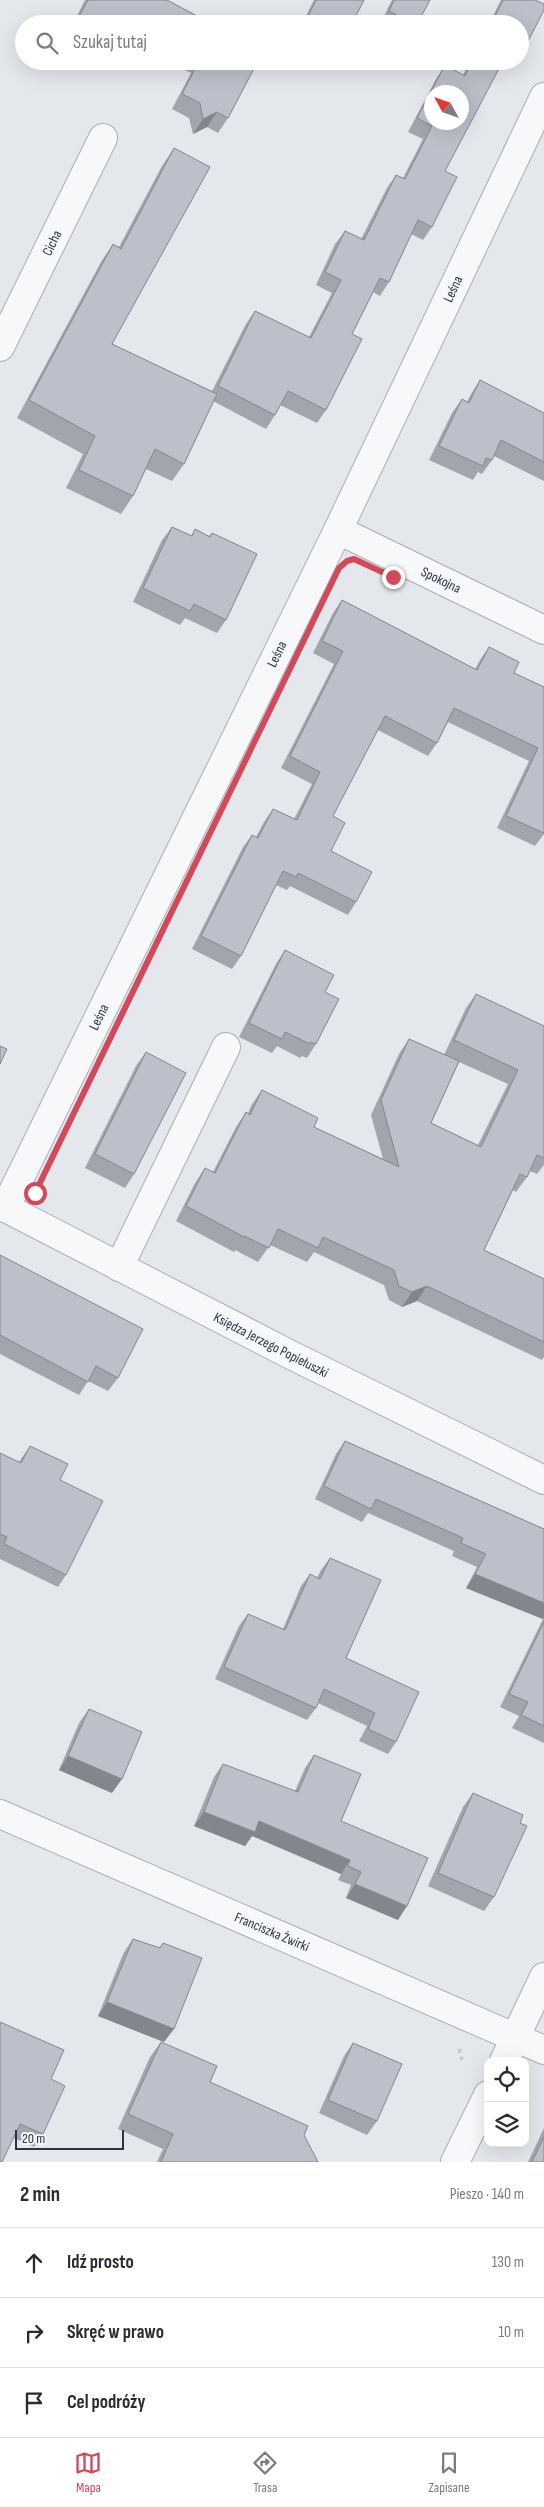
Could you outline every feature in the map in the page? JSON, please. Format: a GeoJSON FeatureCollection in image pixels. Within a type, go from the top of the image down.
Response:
{"type":"FeatureCollection","features":[{"type":"Feature","properties":{"kind":"street","name":"Leśna"},"geometry":{"type":"LineString","coordinates":[[3,1207],[338,530],[544,97]]}},
{"type":"Feature","properties":{"kind":"street","name":"Cicha"},"geometry":{"type":"LineString","coordinates":[[0,347],[103,138]]}},
{"type":"Feature","properties":{"kind":"street","name":"Spokojna"},"geometry":{"type":"LineString","coordinates":[[338,530],[544,630]]}},
{"type":"Feature","properties":{"kind":"street"},"geometry":{"type":"LineString","coordinates":[[119,1267],[226,1047]]}},
{"type":"Feature","properties":{"kind":"street","name":"Księdza Jerzego Popiełuszki"},"geometry":{"type":"LineString","coordinates":[[3,1207],[289,1354],[544,1480]]}},
{"type":"Feature","properties":{"kind":"street","name":"Franciszka Żwirki"},"geometry":{"type":"LineString","coordinates":[[0,1814],[510,2049],[544,2050]]}},
{"type":"Feature","properties":{"kind":"street"},"geometry":{"type":"LineString","coordinates":[[510,2049],[544,1977]]}},
{"type":"Feature","properties":{"kind":"street"},"geometry":{"type":"LineString","coordinates":[[455,2162],[485,2102]]}},
{"type":"Feature","properties":{"kind":"building"},"geometry":{"type":"Polygon","coordinates":[[[88,0],[167,0],[195,15],[80,15],[88,0]]]}},
{"type":"Feature","properties":{"kind":"building"},"geometry":{"type":"Polygon","coordinates":[[[316,0],[364,0],[356,15],[308,15],[316,0]]]}},
{"type":"Feature","properties":{"kind":"building"},"geometry":{"type":"Polygon","coordinates":[[[394,0],[430,0],[422,15],[396,15],[389,11],[394,0]]]}},
{"type":"Feature","properties":{"kind":"building"},"geometry":{"type":"Polygon","coordinates":[[[503,0],[535,0],[544,4],[544,10],[529,39],[529,15],[496,15],[503,0]]]}},
{"type":"Feature","properties":{"kind":"building"},"geometry":{"type":"Polygon","coordinates":[[[194,70],[253,70],[228,118],[217,112],[203,119],[200,103],[182,94],[194,70]]]}},
{"type":"Feature","properties":{"kind":"building"},"geometry":{"type":"Polygon","coordinates":[[[442,70],[454,70],[465,76],[468,70],[498,70],[469,125],[469,85],[434,85],[442,70]]]}},
{"type":"Feature","properties":{"kind":"building"},"geometry":{"type":"Polygon","coordinates":[[[424,105],[424,122],[417,118],[424,105]]]}},
{"type":"Feature","properties":{"kind":"building"},"geometry":{"type":"Polygon","coordinates":[[[430,130],[467,130],[445,171],[457,177],[432,227],[418,220],[389,282],[380,278],[352,334],[362,339],[326,410],[288,391],[275,415],[218,386],[255,311],[311,338],[341,280],[325,272],[345,231],[364,240],[396,175],[405,179],[430,130]]]}},
{"type":"Feature","properties":{"kind":"building"},"geometry":{"type":"Polygon","coordinates":[[[174,148],[210,167],[112,344],[217,394],[184,464],[155,449],[133,496],[79,470],[95,436],[29,400],[113,244],[121,249],[174,148]]]}},
{"type":"Feature","properties":{"kind":"building"},"geometry":{"type":"Polygon","coordinates":[[[480,380],[544,413],[544,462],[501,440],[492,460],[486,458],[483,466],[439,446],[462,399],[469,403],[480,380]]]}},
{"type":"Feature","properties":{"kind":"building"},"geometry":{"type":"Polygon","coordinates":[[[172,527],[192,536],[195,529],[210,537],[212,533],[257,554],[226,620],[194,604],[190,611],[143,588],[172,527]]]}},
{"type":"Feature","properties":{"kind":"building"},"geometry":{"type":"Polygon","coordinates":[[[342,600],[477,670],[489,647],[519,662],[514,673],[544,687],[544,833],[506,816],[538,748],[454,708],[437,743],[385,716],[333,816],[345,823],[331,851],[372,872],[356,902],[298,873],[296,877],[283,871],[241,956],[201,936],[252,835],[258,838],[273,809],[297,820],[320,772],[290,756],[343,651],[322,641],[342,600]]]}},
{"type":"Feature","properties":{"kind":"building"},"geometry":{"type":"Polygon","coordinates":[[[285,950],[334,975],[325,992],[339,999],[316,1044],[311,1042],[310,1044],[285,1032],[282,1039],[249,1023],[285,950]]]}},
{"type":"Feature","properties":{"kind":"building"},"geometry":{"type":"Polygon","coordinates":[[[476,994],[544,1026],[544,1158],[537,1155],[527,1177],[520,1174],[484,1250],[544,1279],[544,1342],[427,1286],[412,1292],[399,1286],[394,1270],[323,1237],[318,1248],[278,1229],[269,1248],[186,1206],[205,1168],[215,1173],[246,1112],[250,1115],[262,1090],[318,1118],[314,1127],[399,1167],[381,1100],[409,1039],[459,1061],[431,1123],[481,1147],[518,1070],[454,1040],[476,994]]]}},
{"type":"Feature","properties":{"kind":"building"},"geometry":{"type":"Polygon","coordinates":[[[0,1046],[7,1049],[0,1064],[0,1046]]]}},
{"type":"Feature","properties":{"kind":"building"},"geometry":{"type":"Polygon","coordinates":[[[146,1052],[186,1073],[134,1174],[95,1154],[146,1052]]]}},
{"type":"Feature","properties":{"kind":"building"},"geometry":{"type":"Polygon","coordinates":[[[0,1255],[143,1329],[118,1378],[96,1366],[88,1382],[0,1335],[0,1255]]]}},
{"type":"Feature","properties":{"kind":"building"},"geometry":{"type":"Polygon","coordinates":[[[345,1441],[544,1529],[544,1603],[475,1574],[486,1554],[461,1543],[463,1538],[376,1499],[371,1509],[324,1486],[345,1441]]]}},
{"type":"Feature","properties":{"kind":"building"},"geometry":{"type":"Polygon","coordinates":[[[30,1446],[68,1464],[60,1480],[103,1501],[66,1575],[4,1544],[7,1537],[0,1534],[0,1453],[21,1463],[30,1446]]]}},
{"type":"Feature","properties":{"kind":"building"},"geometry":{"type":"Polygon","coordinates":[[[330,1558],[381,1580],[346,1658],[419,1692],[396,1742],[368,1729],[375,1713],[324,1689],[316,1708],[224,1667],[248,1614],[285,1630],[310,1574],[320,1579],[330,1558]]]}},
{"type":"Feature","properties":{"kind":"building"},"geometry":{"type":"Polygon","coordinates":[[[544,1622],[544,1726],[521,1715],[528,1702],[509,1694],[544,1622]]]}},
{"type":"Feature","properties":{"kind":"building"},"geometry":{"type":"Polygon","coordinates":[[[89,1709],[142,1732],[122,1779],[68,1756],[89,1709]]]}},
{"type":"Feature","properties":{"kind":"building"},"geometry":{"type":"Polygon","coordinates":[[[314,1755],[361,1774],[341,1821],[428,1858],[407,1906],[355,1884],[361,1872],[348,1866],[350,1860],[259,1821],[255,1832],[204,1812],[223,1764],[298,1792],[314,1755]]]}},
{"type":"Feature","properties":{"kind":"building"},"geometry":{"type":"Polygon","coordinates":[[[473,1793],[523,1815],[520,1823],[527,1826],[494,1897],[438,1873],[473,1793]]]}},
{"type":"Feature","properties":{"kind":"building"},"geometry":{"type":"Polygon","coordinates":[[[133,1939],[160,1948],[163,1943],[202,1958],[174,2029],[107,2002],[133,1939]]]}},
{"type":"Feature","properties":{"kind":"building"},"geometry":{"type":"Polygon","coordinates":[[[0,2022],[64,2050],[51,2079],[65,2086],[43,2134],[20,2124],[2,2162],[0,2162],[0,2022]]]}},
{"type":"Feature","properties":{"kind":"building"},"geometry":{"type":"Polygon","coordinates":[[[161,2042],[217,2066],[210,2082],[308,2126],[304,2135],[318,2162],[161,2162],[173,2134],[128,2114],[161,2042]]]}},
{"type":"Feature","properties":{"kind":"building"},"geometry":{"type":"Polygon","coordinates":[[[353,2043],[402,2064],[377,2121],[328,2100],[353,2043]]]}},
{"type":"Feature","properties":{"kind":"building"},"geometry":{"type":"Polygon","coordinates":[[[544,2137],[544,2162],[532,2162],[544,2137]]]}},
{"type":"Feature","properties":{"kind":"route"},"geometry":{"type":"LineString","coordinates":[[35,1193],[339,568],[347,561],[354,559],[393,577]]}}]}
